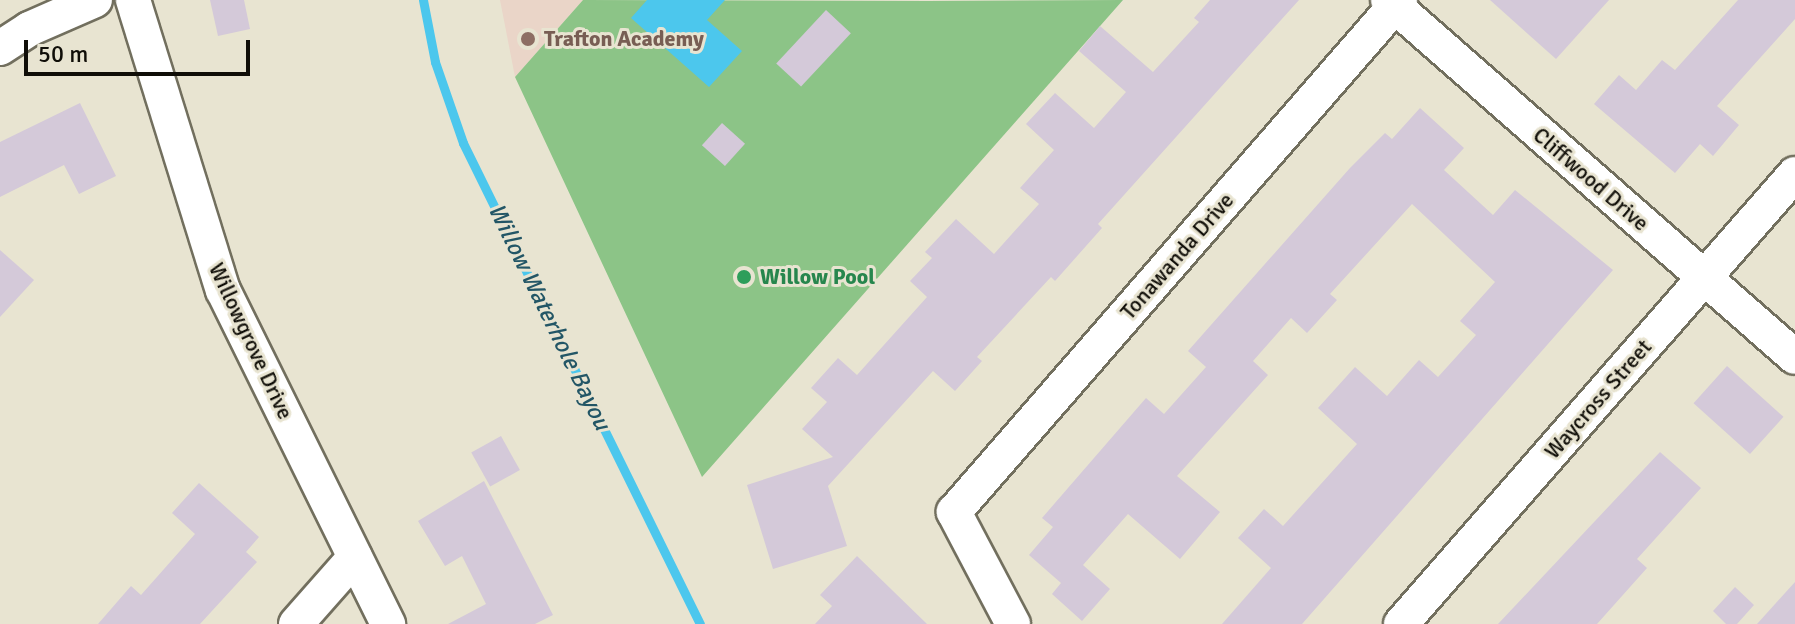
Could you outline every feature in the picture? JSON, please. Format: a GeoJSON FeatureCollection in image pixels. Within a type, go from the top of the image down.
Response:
{"type":"FeatureCollection","features":[{"type":"Feature","properties":{"kind":"street"},"geometry":{"type":"LineString","coordinates":[[0,48],[29,29],[95,0]]}},
{"type":"Feature","properties":{"kind":"street","name":"Willowgrove Drive"},"geometry":{"type":"LineString","coordinates":[[133,0],[223,290],[388,624]]}},
{"type":"Feature","properties":{"kind":"street","name":"Cliffwood Drive"},"geometry":{"type":"LineString","coordinates":[[1394,2],[1795,357]]}},
{"type":"Feature","properties":{"kind":"street","name":"Tonawanda Drive"},"geometry":{"type":"LineString","coordinates":[[1013,624],[954,512],[1394,2]]}},
{"type":"Feature","properties":{"kind":"street","name":"Waycross Street"},"geometry":{"type":"LineString","coordinates":[[1401,624],[1795,174]]}},
{"type":"Feature","properties":{"kind":"street"},"geometry":{"type":"LineString","coordinates":[[296,624],[355,557]]}},
{"type":"Feature","properties":{"kind":"shaded area","name":"Trafton Academy"},"geometry":{"type":"Polygon","coordinates":[[[500,0],[583,0],[515,77],[500,0]]]}},
{"type":"Feature","properties":{"kind":"green space","name":"Willow Pool"},"geometry":{"type":"Polygon","coordinates":[[[583,0],[1123,0],[702,477],[515,77],[583,0]]]}},
{"type":"Feature","properties":{"kind":"water"},"geometry":{"type":"Polygon","coordinates":[[[647,0],[725,0],[707,20],[742,51],[709,87],[631,18],[647,0]]]}},
{"type":"Feature","properties":{"kind":"building"},"geometry":{"type":"Polygon","coordinates":[[[210,0],[244,0],[250,29],[218,36],[210,0]]]}},
{"type":"Feature","properties":{"kind":"building"},"geometry":{"type":"Polygon","coordinates":[[[1210,0],[1299,0],[1098,224],[1102,228],[1055,281],[1051,277],[977,357],[982,361],[955,391],[933,371],[828,486],[847,546],[773,569],[747,485],[833,457],[802,429],[827,402],[811,388],[838,358],[857,375],[927,297],[910,281],[932,258],[925,252],[956,219],[994,254],[1039,204],[1020,188],[1054,150],[1026,124],[1055,93],[1094,128],[1126,92],[1079,51],[1100,26],[1153,72],[1199,22],[1194,18],[1210,0]]]}},
{"type":"Feature","properties":{"kind":"building"},"geometry":{"type":"Polygon","coordinates":[[[1490,0],[1609,0],[1556,59],[1490,0]]]}},
{"type":"Feature","properties":{"kind":"building"},"geometry":{"type":"Polygon","coordinates":[[[1738,0],[1795,0],[1795,19],[1717,106],[1739,125],[1713,156],[1700,144],[1675,173],[1594,104],[1619,75],[1636,90],[1662,60],[1675,70],[1738,0]]]}},
{"type":"Feature","properties":{"kind":"building"},"geometry":{"type":"Polygon","coordinates":[[[826,10],[851,33],[801,87],[776,63],[826,10]]]}},
{"type":"Feature","properties":{"kind":"building"},"geometry":{"type":"Polygon","coordinates":[[[80,103],[116,176],[79,194],[64,165],[0,197],[0,142],[80,103]]]}},
{"type":"Feature","properties":{"kind":"building"},"geometry":{"type":"Polygon","coordinates":[[[1420,108],[1464,148],[1444,170],[1493,215],[1515,190],[1613,270],[1302,624],[1222,624],[1271,568],[1238,538],[1264,509],[1283,526],[1357,444],[1318,408],[1355,367],[1387,396],[1419,360],[1438,377],[1476,335],[1460,321],[1495,282],[1412,204],[1330,294],[1337,300],[1307,333],[1291,318],[1253,361],[1268,375],[1177,476],[1220,512],[1180,559],[1128,514],[1083,565],[1110,589],[1082,621],[1052,594],[1061,583],[1029,555],[1053,527],[1042,518],[1146,398],[1164,414],[1206,367],[1188,351],[1350,168],[1385,133],[1392,139],[1420,108]]]}},
{"type":"Feature","properties":{"kind":"building"},"geometry":{"type":"Polygon","coordinates":[[[722,123],[745,144],[725,166],[702,145],[722,123]]]}},
{"type":"Feature","properties":{"kind":"building"},"geometry":{"type":"Polygon","coordinates":[[[0,250],[34,280],[0,317],[0,250]]]}},
{"type":"Feature","properties":{"kind":"building"},"geometry":{"type":"Polygon","coordinates":[[[1727,366],[1783,417],[1750,454],[1694,403],[1727,366]]]}},
{"type":"Feature","properties":{"kind":"building"},"geometry":{"type":"Polygon","coordinates":[[[501,436],[520,470],[490,487],[471,452],[501,436]]]}},
{"type":"Feature","properties":{"kind":"building"},"geometry":{"type":"Polygon","coordinates":[[[1660,452],[1701,488],[1637,559],[1647,568],[1597,624],[1498,624],[1660,452]]]}},
{"type":"Feature","properties":{"kind":"building"},"geometry":{"type":"Polygon","coordinates":[[[484,481],[553,615],[535,624],[448,624],[486,604],[462,556],[445,566],[418,521],[484,481]]]}},
{"type":"Feature","properties":{"kind":"building"},"geometry":{"type":"Polygon","coordinates":[[[199,483],[259,537],[246,552],[257,562],[200,624],[98,624],[131,586],[141,595],[195,534],[172,513],[199,483]]]}},
{"type":"Feature","properties":{"kind":"building"},"geometry":{"type":"Polygon","coordinates":[[[857,556],[927,624],[815,624],[832,606],[820,595],[857,556]]]}},
{"type":"Feature","properties":{"kind":"building"},"geometry":{"type":"Polygon","coordinates":[[[1795,582],[1795,624],[1757,624],[1795,582]]]}},
{"type":"Feature","properties":{"kind":"building"},"geometry":{"type":"Polygon","coordinates":[[[1735,587],[1754,605],[1737,624],[1726,624],[1713,611],[1735,587]]]}},
{"type":"Feature","properties":{"kind":"waterway","name":"Willow Waterhole Bayou"},"geometry":{"type":"LineString","coordinates":[[423,0],[435,62],[463,143],[700,624]]}},
{"type":"Feature","properties":{"kind":"place","name":"Trafton Academy"},"geometry":{"type":"Point","coordinates":[528,39]}},
{"type":"Feature","properties":{"kind":"place","name":"Willow Pool"},"geometry":{"type":"Point","coordinates":[744,277]}}]}
